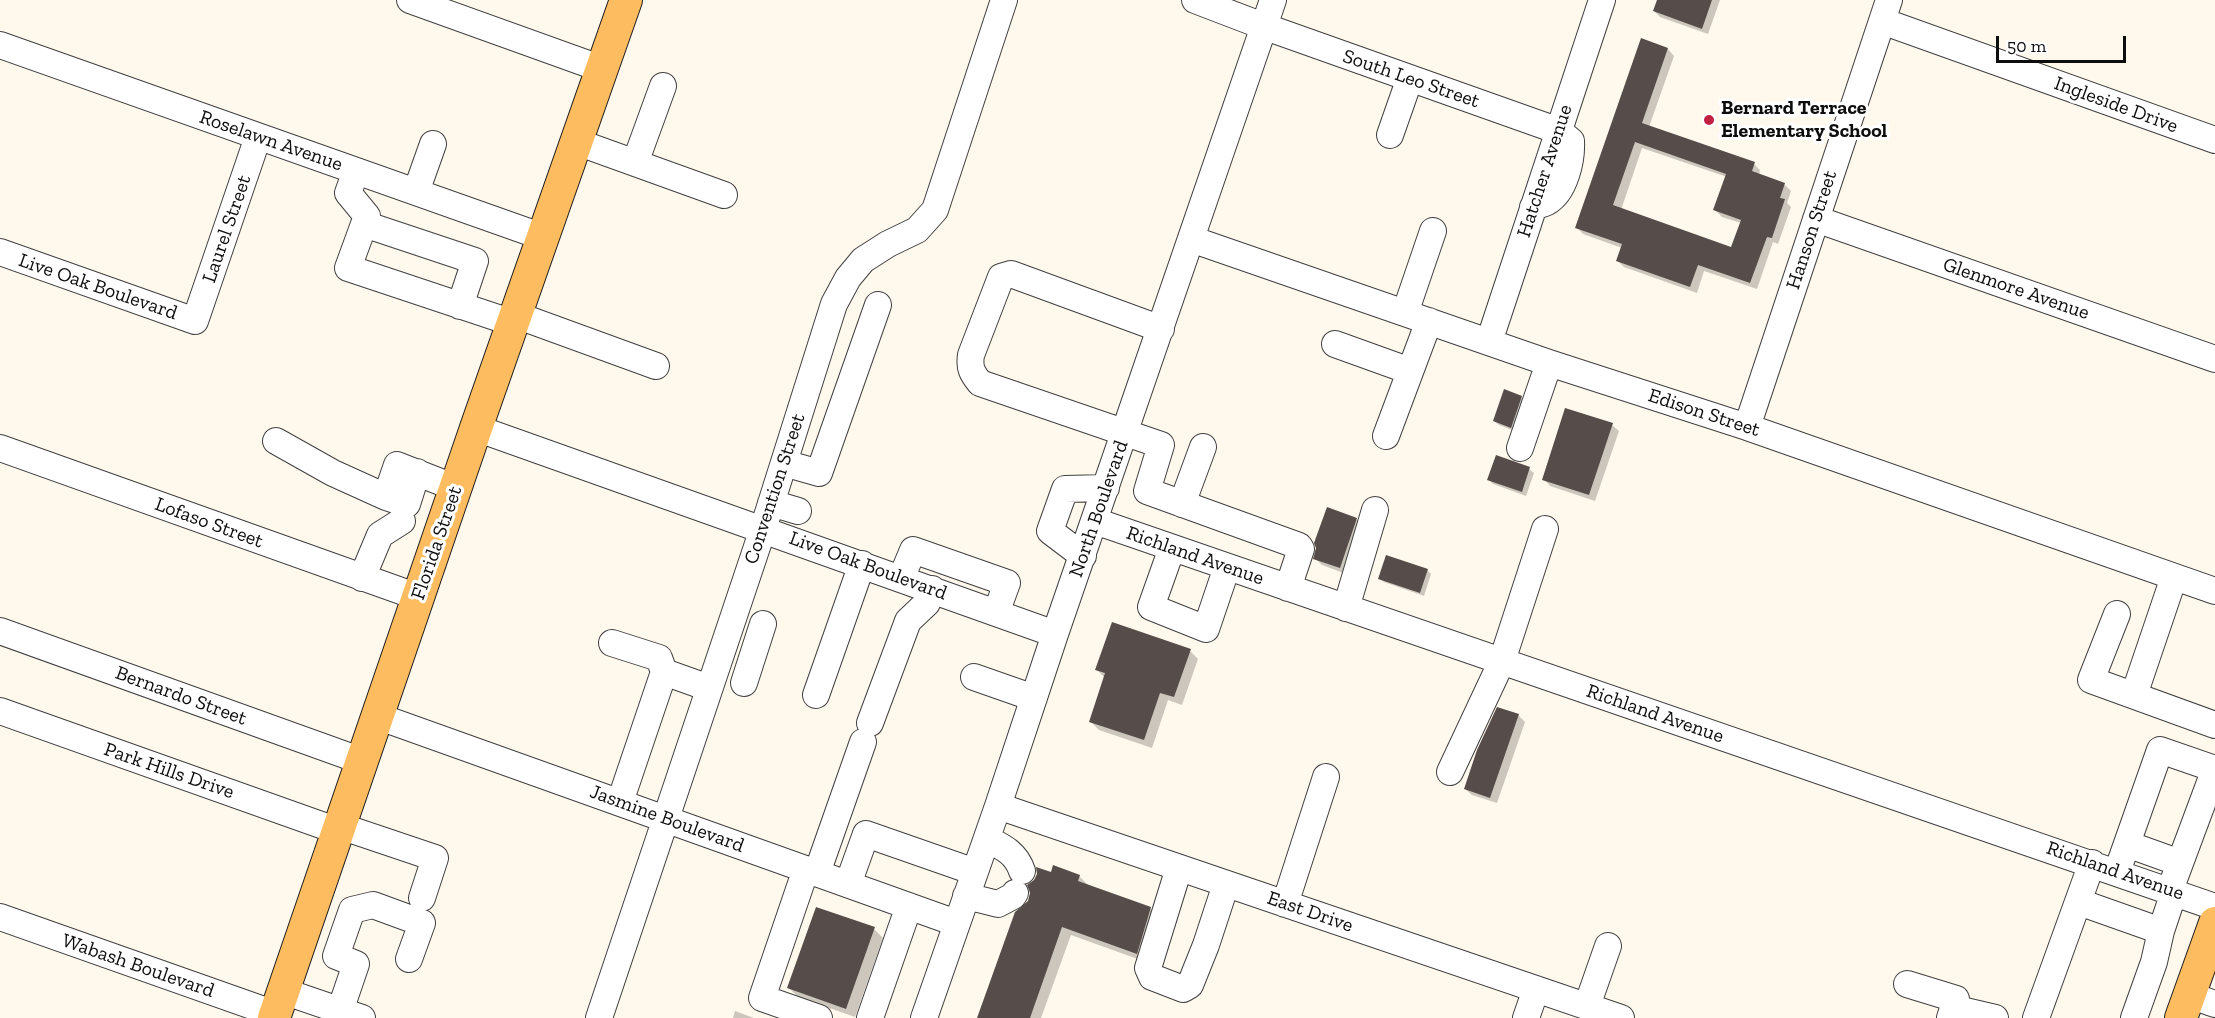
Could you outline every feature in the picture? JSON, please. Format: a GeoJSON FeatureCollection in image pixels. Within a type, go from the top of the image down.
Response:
{"type":"FeatureCollection","features":[{"type":"Feature","properties":{"kind":"main road","name":"Florida Street"},"geometry":{"type":"LineString","coordinates":[[277,1008],[439,534],[626,0]]}},
{"type":"Feature","properties":{"kind":"main road"},"geometry":{"type":"LineString","coordinates":[[2195,1005],[2215,923]]}},
{"type":"Feature","properties":{"kind":"street"},"geometry":{"type":"LineString","coordinates":[[411,0],[603,69]]}},
{"type":"Feature","properties":{"kind":"street","name":"Convention Street"},"geometry":{"type":"LineString","coordinates":[[599,1018],[763,529],[834,304],[848,278],[863,260],[888,244],[917,230],[935,210],[1004,0]]}},
{"type":"Feature","properties":{"kind":"street","name":"South Leo Street"},"geometry":{"type":"LineString","coordinates":[[1194,0],[1559,131]]}},
{"type":"Feature","properties":{"kind":"street","name":"North Boulevard"},"geometry":{"type":"LineString","coordinates":[[924,1018],[999,806],[1055,634],[1272,0]]}},
{"type":"Feature","properties":{"kind":"street","name":"Hatcher Avenue"},"geometry":{"type":"LineString","coordinates":[[1489,342],[1602,0]]}},
{"type":"Feature","properties":{"kind":"street","name":"Ingleside Drive"},"geometry":{"type":"LineString","coordinates":[[1885,11],[2215,140]]}},
{"type":"Feature","properties":{"kind":"street","name":"Hanson Street"},"geometry":{"type":"LineString","coordinates":[[1747,427],[1885,11]]}},
{"type":"Feature","properties":{"kind":"street","name":"Roselawn Avenue"},"geometry":{"type":"LineString","coordinates":[[0,45],[543,237]]}},
{"type":"Feature","properties":{"kind":"street"},"geometry":{"type":"LineString","coordinates":[[1390,135],[1410,78]]}},
{"type":"Feature","properties":{"kind":"street"},"geometry":{"type":"LineString","coordinates":[[635,162],[663,86]]}},
{"type":"Feature","properties":{"kind":"street","name":"Laurel Street"},"geometry":{"type":"LineString","coordinates":[[195,321],[258,137]]}},
{"type":"Feature","properties":{"kind":"street"},"geometry":{"type":"LineString","coordinates":[[577,142],[724,195]]}},
{"type":"Feature","properties":{"kind":"street"},"geometry":{"type":"LineString","coordinates":[[416,192],[433,144]]}},
{"type":"Feature","properties":{"kind":"street"},"geometry":{"type":"LineString","coordinates":[[356,171],[348,193],[367,216],[348,268],[460,306],[514,319],[656,366]]}},
{"type":"Feature","properties":{"kind":"street","name":"Glenmore Avenue"},"geometry":{"type":"LineString","coordinates":[[1816,219],[2214,355]]}},
{"type":"Feature","properties":{"kind":"street"},"geometry":{"type":"LineString","coordinates":[[364,224],[475,261],[460,306]]}},
{"type":"Feature","properties":{"kind":"street"},"geometry":{"type":"LineString","coordinates":[[1405,313],[1432,231]]}},
{"type":"Feature","properties":{"kind":"street","name":"Edison Street"},"geometry":{"type":"LineString","coordinates":[[1191,239],[1549,363],[1747,427],[2215,591]]}},
{"type":"Feature","properties":{"kind":"street","name":"Live Oak Boulevard"},"geometry":{"type":"LineString","coordinates":[[0,252],[195,321]]}},
{"type":"Feature","properties":{"kind":"street"},"geometry":{"type":"LineString","coordinates":[[1161,329],[1011,274],[1001,277],[995,288],[969,366],[980,383],[1161,445],[1147,491],[1299,546],[1301,549],[1288,588]]}},
{"type":"Feature","properties":{"kind":"street"},"geometry":{"type":"LineString","coordinates":[[784,463],[819,473],[879,305]]}},
{"type":"Feature","properties":{"kind":"street"},"geometry":{"type":"LineString","coordinates":[[1386,436],[1429,321]]}},
{"type":"Feature","properties":{"kind":"street"},"geometry":{"type":"LineString","coordinates":[[1335,344],[1410,371]]}},
{"type":"Feature","properties":{"kind":"street"},"geometry":{"type":"LineString","coordinates":[[1520,448],[1549,363]]}},
{"type":"Feature","properties":{"kind":"street","name":"Live Oak Boulevard"},"geometry":{"type":"LineString","coordinates":[[476,428],[1055,634]]}},
{"type":"Feature","properties":{"kind":"street"},"geometry":{"type":"LineString","coordinates":[[276,441],[398,507],[439,534]]}},
{"type":"Feature","properties":{"kind":"street","name":"Lofaso Street"},"geometry":{"type":"LineString","coordinates":[[0,447],[418,597]]}},
{"type":"Feature","properties":{"kind":"street"},"geometry":{"type":"LineString","coordinates":[[1182,504],[1203,447]]}},
{"type":"Feature","properties":{"kind":"street"},"geometry":{"type":"LineString","coordinates":[[362,578],[380,535],[398,507],[397,465],[456,488]]}},
{"type":"Feature","properties":{"kind":"street"},"geometry":{"type":"LineString","coordinates":[[1083,556],[1050,531],[1065,489],[1106,488]]}},
{"type":"Feature","properties":{"kind":"street"},"geometry":{"type":"LineString","coordinates":[[771,503],[798,511]]}},
{"type":"Feature","properties":{"kind":"street"},"geometry":{"type":"LineString","coordinates":[[1346,608],[1375,510]]}},
{"type":"Feature","properties":{"kind":"street","name":"Richland Avenue"},"geometry":{"type":"LineString","coordinates":[[1095,521],[2215,907]]}},
{"type":"Feature","properties":{"kind":"street"},"geometry":{"type":"LineString","coordinates":[[1450,772],[1502,661],[1545,529]]}},
{"type":"Feature","properties":{"kind":"street"},"geometry":{"type":"LineString","coordinates":[[1172,548],[1151,607],[1206,629],[1227,567]]}},
{"type":"Feature","properties":{"kind":"street"},"geometry":{"type":"LineString","coordinates":[[902,579],[913,550],[1006,583],[996,613]]}},
{"type":"Feature","properties":{"kind":"street"},"geometry":{"type":"LineString","coordinates":[[816,695],[862,564]]}},
{"type":"Feature","properties":{"kind":"street"},"geometry":{"type":"LineString","coordinates":[[2134,695],[2174,577]]}},
{"type":"Feature","properties":{"kind":"street"},"geometry":{"type":"LineString","coordinates":[[819,1018],[762,998],[908,621],[927,603],[932,589]]}},
{"type":"Feature","properties":{"kind":"street"},"geometry":{"type":"LineString","coordinates":[[2117,614],[2091,680],[2215,725]]}},
{"type":"Feature","properties":{"kind":"street"},"geometry":{"type":"LineString","coordinates":[[744,683],[763,624]]}},
{"type":"Feature","properties":{"kind":"street","name":"Bernardo Street"},"geometry":{"type":"LineString","coordinates":[[0,631],[362,760]]}},
{"type":"Feature","properties":{"kind":"street"},"geometry":{"type":"LineString","coordinates":[[612,643],[659,658],[664,672],[620,802]]}},
{"type":"Feature","properties":{"kind":"street"},"geometry":{"type":"LineString","coordinates":[[724,644],[753,653]]}},
{"type":"Feature","properties":{"kind":"street"},"geometry":{"type":"LineString","coordinates":[[664,672],[709,687]]}},
{"type":"Feature","properties":{"kind":"street"},"geometry":{"type":"LineString","coordinates":[[974,677],[1034,698]]}},
{"type":"Feature","properties":{"kind":"street","name":"Park Hills Drive"},"geometry":{"type":"LineString","coordinates":[[0,711],[339,828],[435,858],[422,898]]}},
{"type":"Feature","properties":{"kind":"street","name":"Jasmine Boulevard"},"geometry":{"type":"LineString","coordinates":[[377,716],[956,923]]}},
{"type":"Feature","properties":{"kind":"street"},"geometry":{"type":"LineString","coordinates":[[2117,872],[2160,750],[2215,769],[2180,863],[2154,963],[2134,1018]]}},
{"type":"Feature","properties":{"kind":"street"},"geometry":{"type":"LineString","coordinates":[[1285,904],[1326,777]]}},
{"type":"Feature","properties":{"kind":"street","name":"East Drive"},"geometry":{"type":"LineString","coordinates":[[999,806],[1621,1018]]}},
{"type":"Feature","properties":{"kind":"street"},"geometry":{"type":"LineString","coordinates":[[848,884],[866,834],[975,872]]}},
{"type":"Feature","properties":{"kind":"street"},"geometry":{"type":"LineString","coordinates":[[966,896],[998,904],[1013,896],[1019,882],[1018,860],[1011,852],[987,839]]}},
{"type":"Feature","properties":{"kind":"street"},"geometry":{"type":"LineString","coordinates":[[2127,844],[2180,863]]}},
{"type":"Feature","properties":{"kind":"street"},"geometry":{"type":"LineString","coordinates":[[2036,1018],[2092,863]]}},
{"type":"Feature","properties":{"kind":"street"},"geometry":{"type":"LineString","coordinates":[[1179,868],[1148,968],[1152,977],[1183,989],[1190,985],[1226,884]]}},
{"type":"Feature","properties":{"kind":"street"},"geometry":{"type":"LineString","coordinates":[[2079,902],[2161,931]]}},
{"type":"Feature","properties":{"kind":"street"},"geometry":{"type":"LineString","coordinates":[[351,1014],[356,964],[336,956],[352,910],[373,904],[422,923],[409,959]]}},
{"type":"Feature","properties":{"kind":"street"},"geometry":{"type":"LineString","coordinates":[[870,1018],[909,906]]}},
{"type":"Feature","properties":{"kind":"street","name":"Wabash Boulevard"},"geometry":{"type":"LineString","coordinates":[[0,917],[277,1008],[351,1014]]}},
{"type":"Feature","properties":{"kind":"street"},"geometry":{"type":"LineString","coordinates":[[1587,1006],[1608,946]]}},
{"type":"Feature","properties":{"kind":"street"},"geometry":{"type":"LineString","coordinates":[[1907,984],[1956,999],[1950,1018]]}},
{"type":"Feature","properties":{"kind":"street"},"geometry":{"type":"LineString","coordinates":[[1526,1018],[1536,989]]}},
{"type":"Feature","properties":{"kind":"street"},"geometry":{"type":"LineString","coordinates":[[1962,1018],[1965,1011],[1995,1018]]}},
{"type":"Feature","properties":{"kind":"building"},"geometry":{"type":"Polygon","coordinates":[[[1657,0],[1712,0],[1702,29],[1653,11],[1657,0]]]}},
{"type":"Feature","properties":{"kind":"building"},"geometry":{"type":"Polygon","coordinates":[[[1641,38],[1668,48],[1642,123],[1755,162],[1752,171],[1785,183],[1780,198],[1785,199],[1772,238],[1767,237],[1750,283],[1698,265],[1690,287],[1616,261],[1622,244],[1575,228],[1641,38]],[[1635,142],[1613,205],[1731,247],[1741,220],[1713,210],[1726,174],[1635,142]]]}},
{"type":"Feature","properties":{"kind":"building"},"geometry":{"type":"Polygon","coordinates":[[[1504,389],[1522,396],[1511,428],[1493,421],[1504,389]]]}},
{"type":"Feature","properties":{"kind":"building"},"geometry":{"type":"Polygon","coordinates":[[[1565,408],[1613,423],[1589,495],[1542,480],[1565,408]]]}},
{"type":"Feature","properties":{"kind":"building"},"geometry":{"type":"Polygon","coordinates":[[[1496,455],[1530,467],[1522,492],[1487,480],[1496,455]]]}},
{"type":"Feature","properties":{"kind":"building"},"geometry":{"type":"Polygon","coordinates":[[[1327,507],[1357,518],[1340,568],[1313,559],[1316,548],[1314,543],[1327,507]]]}},
{"type":"Feature","properties":{"kind":"building"},"geometry":{"type":"Polygon","coordinates":[[[1386,555],[1428,569],[1420,593],[1378,579],[1386,555]]]}},
{"type":"Feature","properties":{"kind":"building"},"geometry":{"type":"Polygon","coordinates":[[[1112,622],[1191,649],[1174,697],[1160,693],[1144,740],[1089,722],[1105,673],[1095,670],[1112,622]]]}},
{"type":"Feature","properties":{"kind":"building"},"geometry":{"type":"Polygon","coordinates":[[[1497,707],[1519,714],[1490,798],[1464,789],[1477,750],[1497,707]]]}},
{"type":"Feature","properties":{"kind":"building"},"geometry":{"type":"Polygon","coordinates":[[[1053,865],[1080,875],[1078,881],[1151,907],[1137,954],[1062,927],[1030,1018],[977,1018],[1015,912],[1028,901],[1030,893],[1027,885],[1034,880],[1037,874],[1036,867],[1051,872],[1053,865]]]}},
{"type":"Feature","properties":{"kind":"building"},"geometry":{"type":"Polygon","coordinates":[[[816,907],[875,927],[846,1009],[787,988],[816,907]]]}},
{"type":"Feature","properties":{"kind":"place","name":"Bernard Terrace Elementary School"},"geometry":{"type":"Point","coordinates":[1709,120]}}]}
